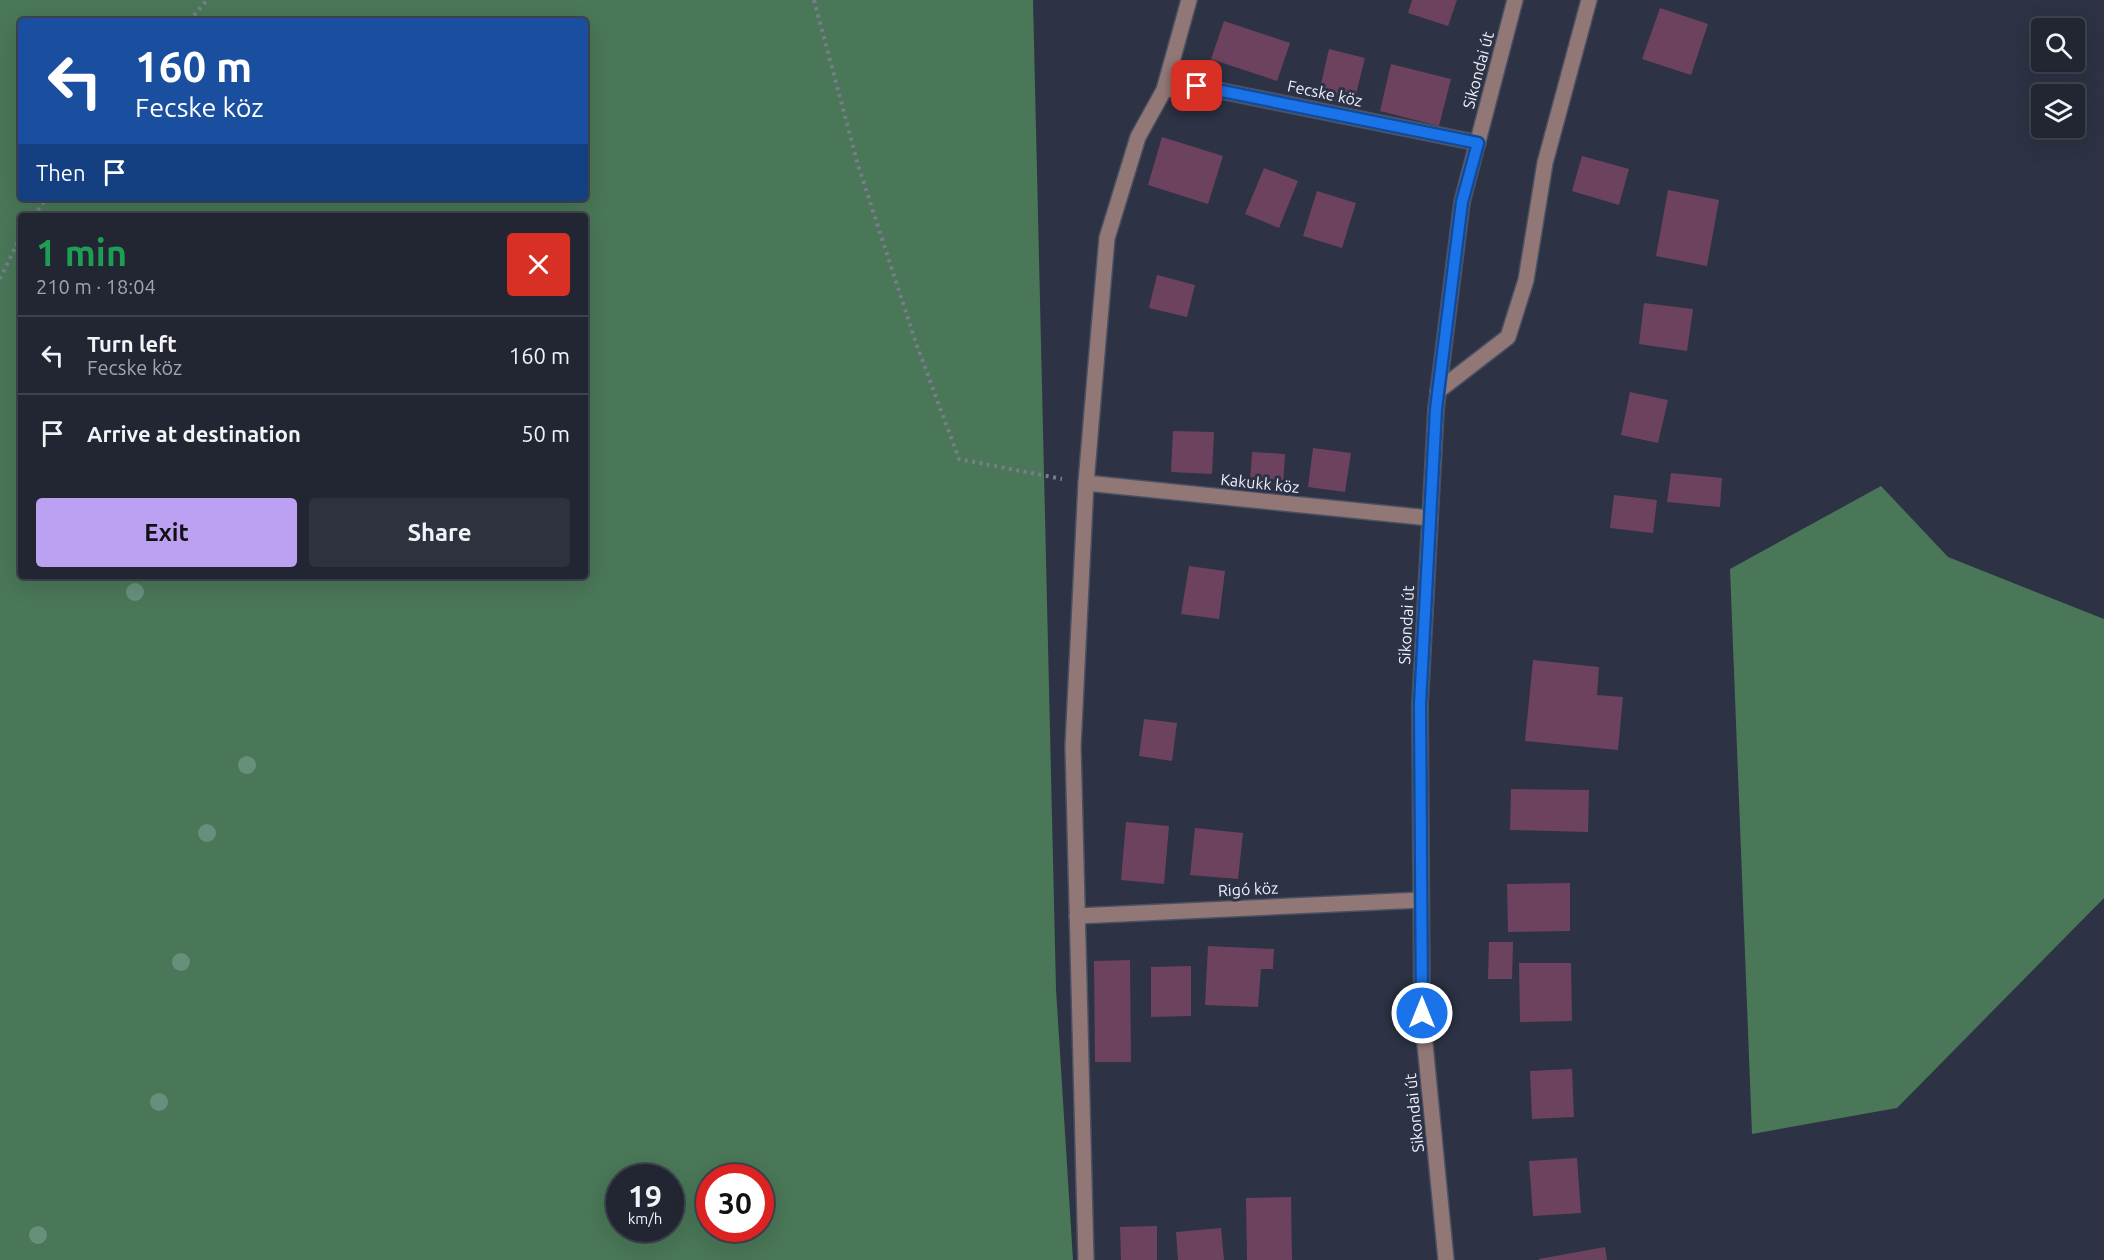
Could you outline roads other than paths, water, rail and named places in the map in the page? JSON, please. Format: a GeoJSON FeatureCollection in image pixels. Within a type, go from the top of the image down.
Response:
{"type":"FeatureCollection","features":[{"type":"Feature","properties":{"kind":"street"},"geometry":{"type":"LineString","coordinates":[[1086,1260],[1072,746],[1086,483],[1107,238],[1138,137],[1164,90],[1189,0]]}},
{"type":"Feature","properties":{"kind":"street","name":"Sikondai út"},"geometry":{"type":"LineString","coordinates":[[1446,1260],[1422,1013],[1420,704],[1430,518],[1438,391],[1462,202],[1515,0]]}},
{"type":"Feature","properties":{"kind":"street"},"geometry":{"type":"LineString","coordinates":[[1438,391],[1508,337],[1526,280],[1545,162],[1589,0]]}},
{"type":"Feature","properties":{"kind":"street","name":"Fecske köz"},"geometry":{"type":"LineString","coordinates":[[1164,90],[1197,86],[1478,143]]}},
{"type":"Feature","properties":{"kind":"street","name":"Kakukk köz"},"geometry":{"type":"LineString","coordinates":[[1086,483],[1430,518]]}},
{"type":"Feature","properties":{"kind":"street","name":"Rigó köz"},"geometry":{"type":"LineString","coordinates":[[1077,916],[1421,900]]}}]}
